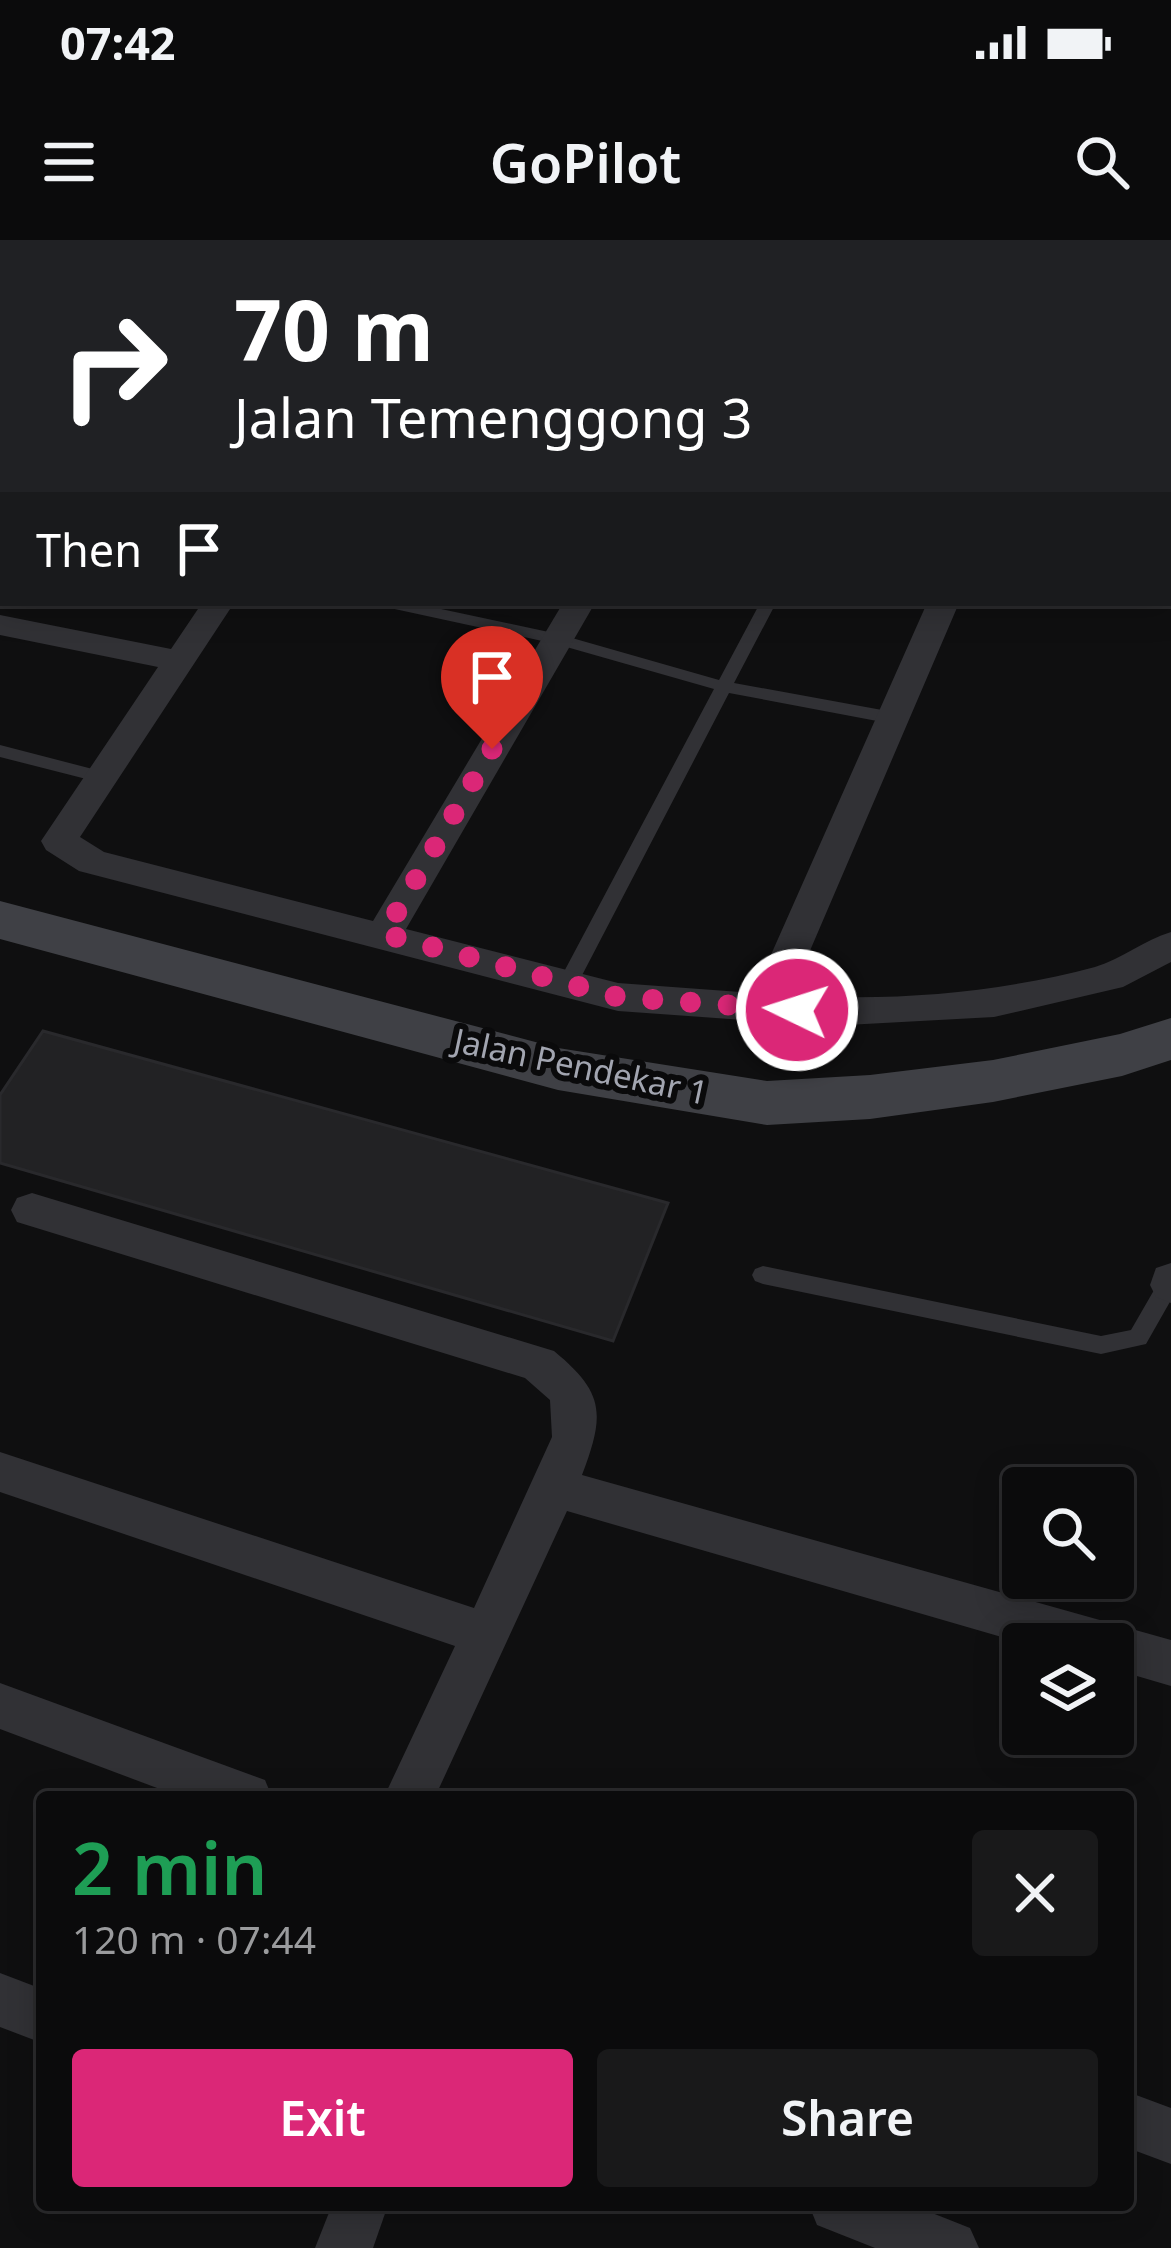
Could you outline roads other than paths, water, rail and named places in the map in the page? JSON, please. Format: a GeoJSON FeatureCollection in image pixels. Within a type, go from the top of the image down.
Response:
{"type":"FeatureCollection","features":[{"type":"Feature","properties":{"kind":"street"},"geometry":{"type":"LineString","coordinates":[[216,606],[59,841],[92,862],[618,997],[828,1012],[994,1003],[1110,977],[1171,946]]}},
{"type":"Feature","properties":{"kind":"street"},"geometry":{"type":"LineString","coordinates":[[384,934],[577,606]]}},
{"type":"Feature","properties":{"kind":"street"},"geometry":{"type":"LineString","coordinates":[[766,1008],[942,606]]}},
{"type":"Feature","properties":{"kind":"street"},"geometry":{"type":"LineString","coordinates":[[0,625],[179,661]]}},
{"type":"Feature","properties":{"kind":"street","name":"Jalan Pendekar 1"},"geometry":{"type":"LineString","coordinates":[[0,920],[558,1069],[767,1102],[870,1097],[993,1081],[1170,1041]]}},
{"type":"Feature","properties":{"kind":"street"},"geometry":{"type":"LineString","coordinates":[[32,1210],[539,1364],[572,1392],[574,1437],[554,1487],[412,1791]]}},
{"type":"Feature","properties":{"kind":"street"},"geometry":{"type":"LineString","coordinates":[[0,1472],[488,1635]]}},
{"type":"Feature","properties":{"kind":"street"},"geometry":{"type":"LineString","coordinates":[[554,1487],[1030,1623]]}},
{"type":"Feature","properties":{"kind":"street"},"geometry":{"type":"LineString","coordinates":[[1134,1653],[1171,1664]]}},
{"type":"Feature","properties":{"kind":"street"},"geometry":{"type":"LineString","coordinates":[[0,1706],[231,1791]]}},
{"type":"Feature","properties":{"kind":"street"},"geometry":{"type":"LineString","coordinates":[[0,2000],[36,2014]]}},
{"type":"Feature","properties":{"kind":"street"},"geometry":{"type":"LineString","coordinates":[[1134,2122],[1171,2136]]}},
{"type":"Feature","properties":{"kind":"street"},"geometry":{"type":"LineString","coordinates":[[344,2248],[358,2211]]}},
{"type":"Feature","properties":{"kind":"street"},"geometry":{"type":"LineString","coordinates":[[852,2211],[945,2247]]}},
{"type":"Feature","properties":{"kind":"lane"},"geometry":{"type":"LineString","coordinates":[[404,606],[558,639],[725,687],[893,718]]}},
{"type":"Feature","properties":{"kind":"lane"},"geometry":{"type":"LineString","coordinates":[[568,983],[766,606]]}},
{"type":"Feature","properties":{"kind":"lane"},"geometry":{"type":"LineString","coordinates":[[0,751],[102,777]]}},
{"type":"Feature","properties":{"kind":"lane"},"geometry":{"type":"LineString","coordinates":[[764,1275],[1101,1345],[1138,1338],[1170,1283]]}}]}
